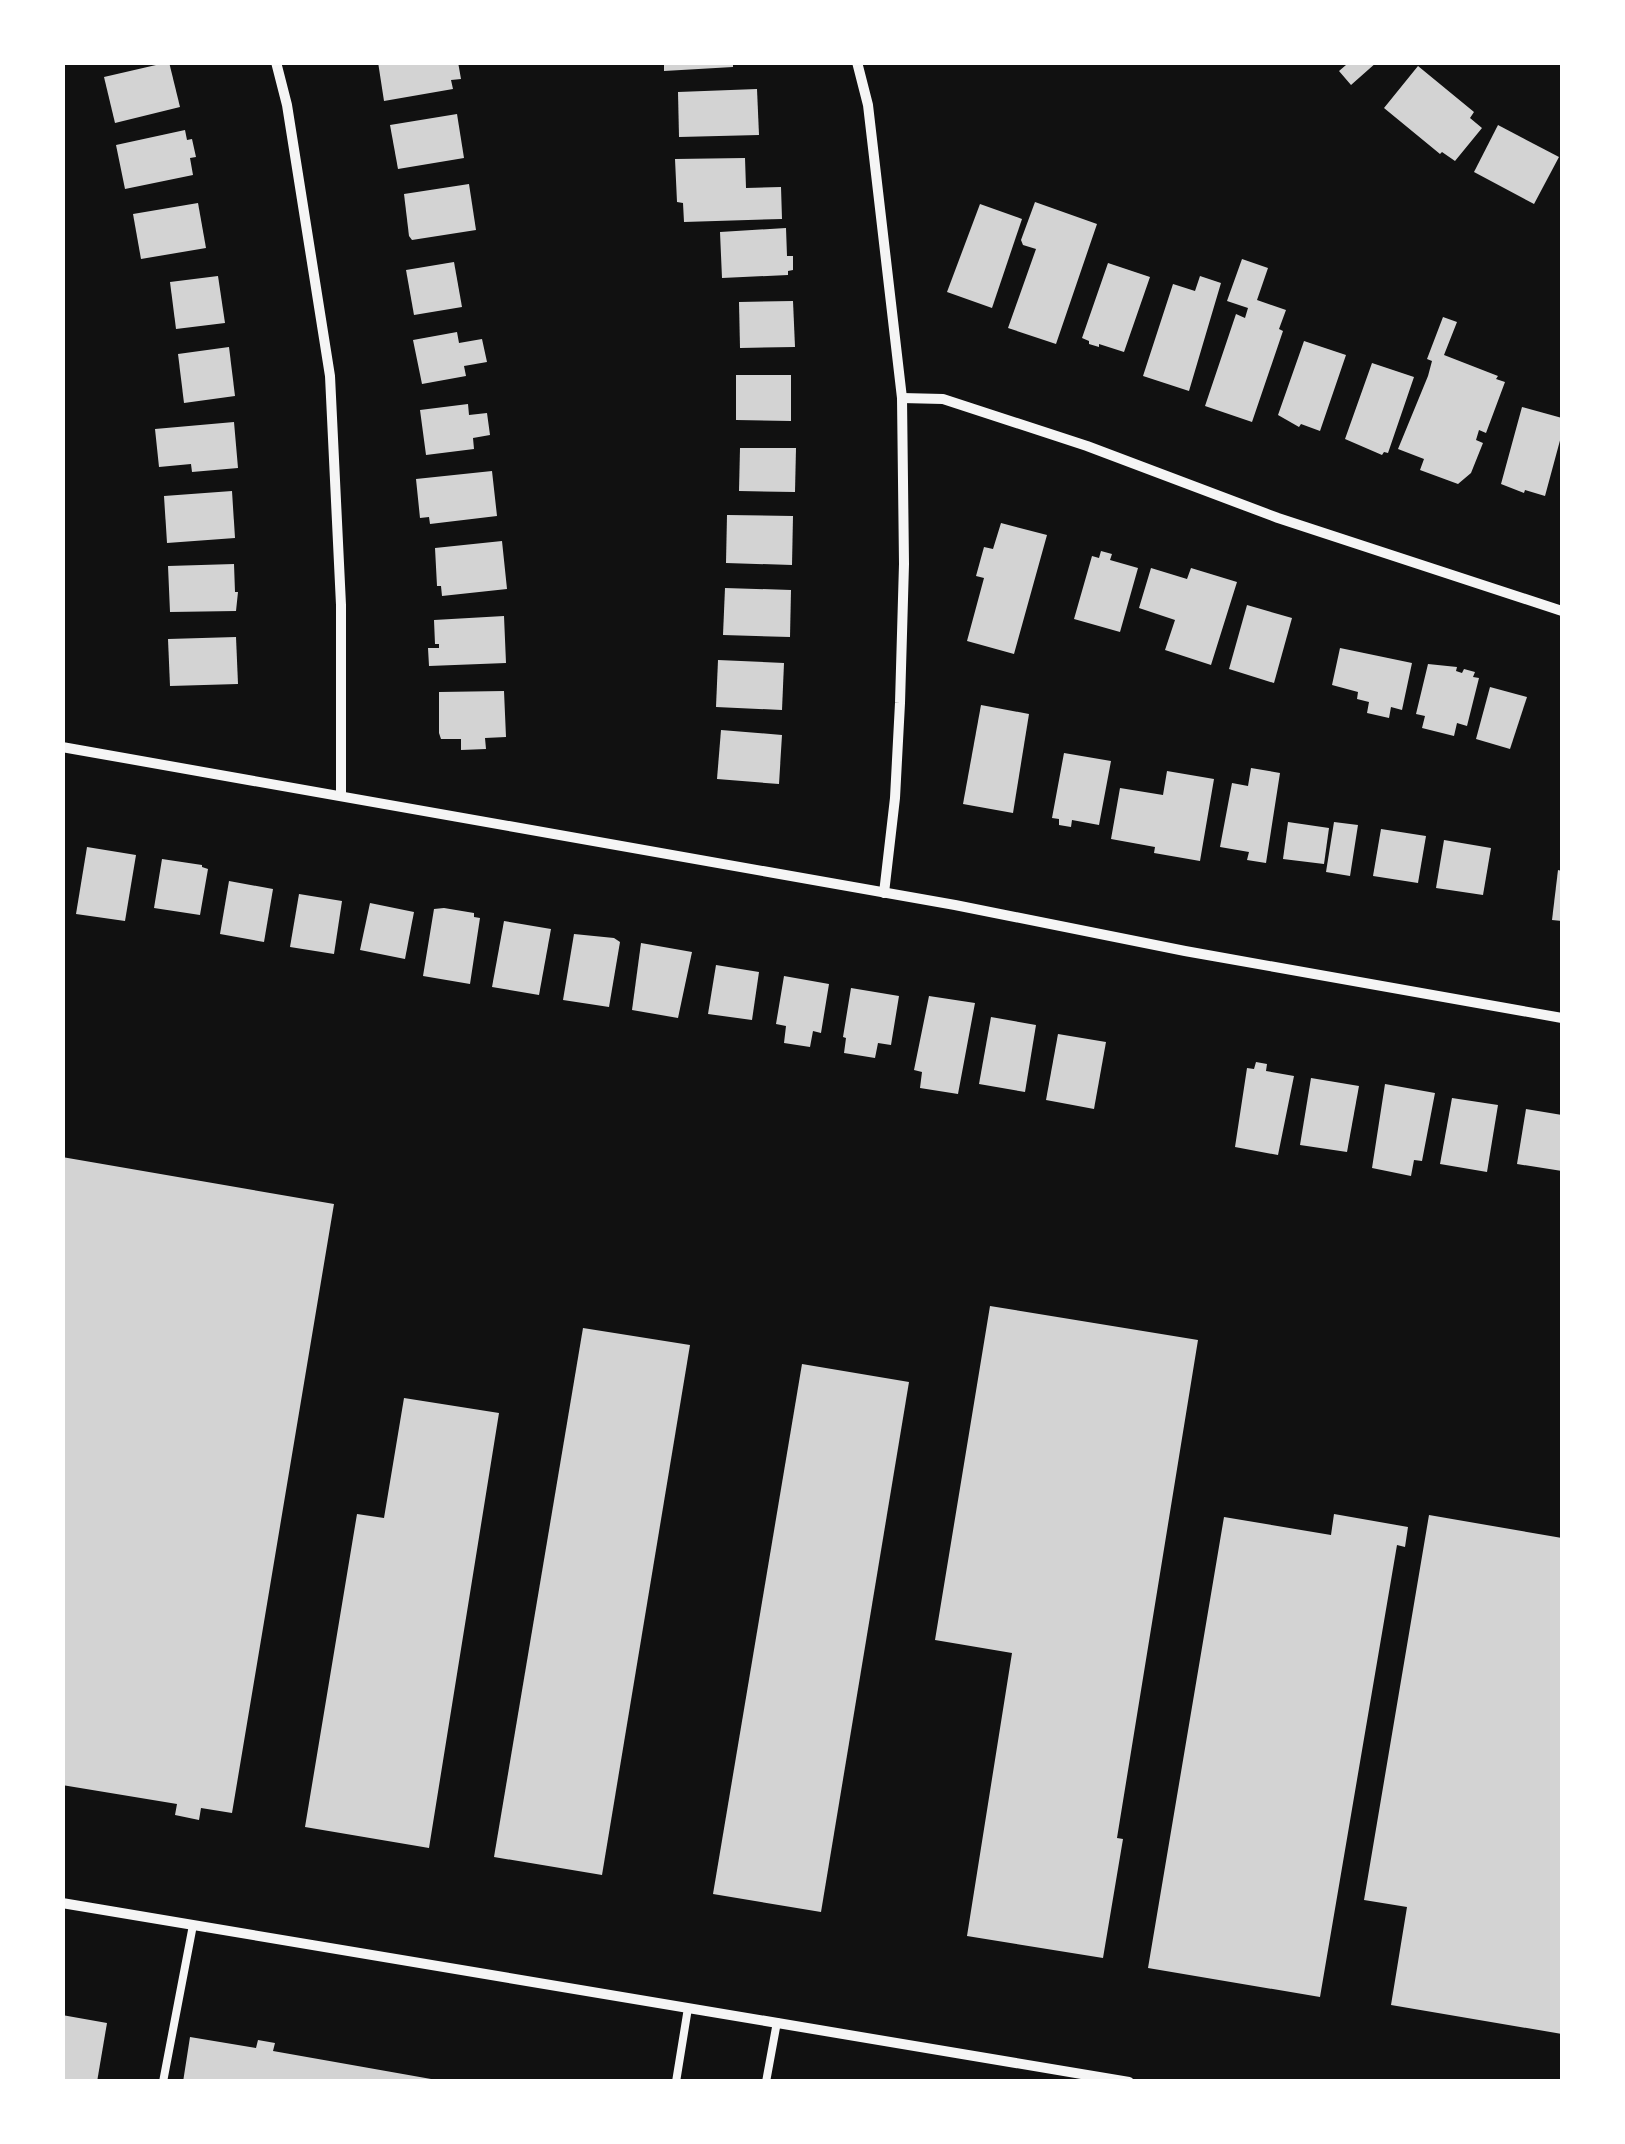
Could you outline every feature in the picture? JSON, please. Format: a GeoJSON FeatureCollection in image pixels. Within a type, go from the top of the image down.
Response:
{"type":"FeatureCollection","features":[{"type":"Feature","properties":{"kind":"street"},"geometry":{"type":"LineString","coordinates":[[276,62],[287,104],[330,376],[340,604],[341,795]]}},
{"type":"Feature","properties":{"kind":"street"},"geometry":{"type":"LineString","coordinates":[[858,62],[868,105],[902,398],[901,683],[895,798],[884,893]]}},
{"type":"Feature","properties":{"kind":"street"},"geometry":{"type":"LineString","coordinates":[[902,398],[943,399],[1087,446],[1278,518],[1562,611]]}},
{"type":"Feature","properties":{"kind":"street"},"geometry":{"type":"LineString","coordinates":[[62,747],[1562,1018]]}},
{"type":"Feature","properties":{"kind":"street"},"geometry":{"type":"LineString","coordinates":[[62,1903],[1129,2082]]}},
{"type":"Feature","properties":{"kind":"lane"},"geometry":{"type":"LineString","coordinates":[[163,2082],[193,1924]]}},
{"type":"Feature","properties":{"kind":"lane"},"geometry":{"type":"LineString","coordinates":[[676,2082],[688,2008]]}},
{"type":"Feature","properties":{"kind":"lane"},"geometry":{"type":"LineString","coordinates":[[766,2082],[777,2022]]}},
{"type":"Feature","properties":{"kind":"building"},"geometry":{"type":"Polygon","coordinates":[[[169,62],[180,107],[115,123],[104,77],[169,62]]]}},
{"type":"Feature","properties":{"kind":"building"},"geometry":{"type":"Polygon","coordinates":[[[378,62],[458,62],[461,79],[451,80],[453,89],[384,101],[378,62]]]}},
{"type":"Feature","properties":{"kind":"building"},"geometry":{"type":"Polygon","coordinates":[[[664,62],[733,62],[733,67],[664,71],[664,62]]]}},
{"type":"Feature","properties":{"kind":"building"},"geometry":{"type":"Polygon","coordinates":[[[1344,62],[1377,62],[1351,85],[1339,71],[1346,65],[1344,62]]]}},
{"type":"Feature","properties":{"kind":"building"},"geometry":{"type":"Polygon","coordinates":[[[1418,66],[1474,112],[1470,118],[1482,128],[1455,161],[1440,154],[1384,108],[1418,66]]]}},
{"type":"Feature","properties":{"kind":"building"},"geometry":{"type":"Polygon","coordinates":[[[757,89],[759,135],[679,137],[678,92],[757,89]]]}},
{"type":"Feature","properties":{"kind":"building"},"geometry":{"type":"Polygon","coordinates":[[[457,114],[464,158],[398,169],[390,125],[457,114]]]}},
{"type":"Feature","properties":{"kind":"building"},"geometry":{"type":"Polygon","coordinates":[[[1498,125],[1559,157],[1534,204],[1474,172],[1498,125]]]}},
{"type":"Feature","properties":{"kind":"building"},"geometry":{"type":"Polygon","coordinates":[[[185,130],[187,140],[192,139],[196,157],[190,158],[193,175],[125,189],[116,145],[185,130]]]}},
{"type":"Feature","properties":{"kind":"building"},"geometry":{"type":"Polygon","coordinates":[[[745,158],[746,188],[781,187],[782,219],[684,222],[683,203],[677,202],[675,159],[745,158]]]}},
{"type":"Feature","properties":{"kind":"building"},"geometry":{"type":"Polygon","coordinates":[[[469,184],[476,230],[412,240],[404,194],[469,184]]]}},
{"type":"Feature","properties":{"kind":"building"},"geometry":{"type":"Polygon","coordinates":[[[1035,202],[1097,224],[1056,344],[1008,328],[1036,249],[1023,245],[1021,240],[1035,202]]]}},
{"type":"Feature","properties":{"kind":"building"},"geometry":{"type":"Polygon","coordinates":[[[198,203],[206,248],[141,259],[133,214],[198,203]]]}},
{"type":"Feature","properties":{"kind":"building"},"geometry":{"type":"Polygon","coordinates":[[[980,204],[1022,219],[992,308],[947,292],[980,204]]]}},
{"type":"Feature","properties":{"kind":"building"},"geometry":{"type":"Polygon","coordinates":[[[786,228],[787,256],[793,256],[793,270],[788,275],[722,278],[720,232],[786,228]]]}},
{"type":"Feature","properties":{"kind":"building"},"geometry":{"type":"Polygon","coordinates":[[[1242,259],[1268,268],[1257,300],[1286,310],[1279,329],[1283,331],[1252,422],[1205,406],[1236,314],[1245,318],[1248,308],[1227,301],[1242,259]]]}},
{"type":"Feature","properties":{"kind":"building"},"geometry":{"type":"Polygon","coordinates":[[[454,262],[462,307],[414,315],[406,270],[454,262]]]}},
{"type":"Feature","properties":{"kind":"building"},"geometry":{"type":"Polygon","coordinates":[[[1108,263],[1150,277],[1124,352],[1089,344],[1082,338],[1108,263]]]}},
{"type":"Feature","properties":{"kind":"building"},"geometry":{"type":"Polygon","coordinates":[[[218,276],[225,323],[176,329],[170,282],[218,276]]]}},
{"type":"Feature","properties":{"kind":"building"},"geometry":{"type":"Polygon","coordinates":[[[1200,276],[1221,283],[1189,391],[1143,376],[1173,284],[1195,291],[1200,276]]]}},
{"type":"Feature","properties":{"kind":"building"},"geometry":{"type":"Polygon","coordinates":[[[793,301],[795,347],[740,348],[739,302],[793,301]]]}},
{"type":"Feature","properties":{"kind":"building"},"geometry":{"type":"Polygon","coordinates":[[[1443,317],[1457,322],[1444,355],[1505,382],[1486,433],[1479,430],[1476,440],[1483,443],[1471,473],[1458,484],[1420,470],[1424,459],[1398,449],[1428,376],[1432,361],[1427,359],[1443,317]]]}},
{"type":"Feature","properties":{"kind":"building"},"geometry":{"type":"Polygon","coordinates":[[[457,332],[459,343],[482,339],[487,362],[464,366],[466,376],[422,384],[413,340],[457,332]]]}},
{"type":"Feature","properties":{"kind":"building"},"geometry":{"type":"Polygon","coordinates":[[[1304,341],[1346,355],[1320,431],[1301,424],[1299,427],[1278,415],[1304,341]]]}},
{"type":"Feature","properties":{"kind":"building"},"geometry":{"type":"Polygon","coordinates":[[[229,347],[235,396],[184,403],[178,354],[229,347]]]}},
{"type":"Feature","properties":{"kind":"building"},"geometry":{"type":"Polygon","coordinates":[[[1372,363],[1414,377],[1388,453],[1382,455],[1345,439],[1372,363]]]}},
{"type":"Feature","properties":{"kind":"building"},"geometry":{"type":"Polygon","coordinates":[[[736,375],[791,375],[791,421],[736,420],[736,375]]]}},
{"type":"Feature","properties":{"kind":"building"},"geometry":{"type":"Polygon","coordinates":[[[468,404],[469,415],[487,413],[490,435],[473,438],[474,449],[426,455],[420,410],[468,404]]]}},
{"type":"Feature","properties":{"kind":"building"},"geometry":{"type":"Polygon","coordinates":[[[1522,407],[1562,418],[1562,433],[1545,496],[1501,484],[1522,407]]]}},
{"type":"Feature","properties":{"kind":"building"},"geometry":{"type":"Polygon","coordinates":[[[234,422],[238,468],[192,472],[191,464],[159,467],[155,429],[234,422]]]}},
{"type":"Feature","properties":{"kind":"building"},"geometry":{"type":"Polygon","coordinates":[[[740,448],[796,448],[795,492],[739,491],[740,448]]]}},
{"type":"Feature","properties":{"kind":"building"},"geometry":{"type":"Polygon","coordinates":[[[492,471],[497,516],[430,524],[429,517],[420,518],[416,479],[492,471]]]}},
{"type":"Feature","properties":{"kind":"building"},"geometry":{"type":"Polygon","coordinates":[[[232,491],[235,538],[167,543],[164,496],[232,491]]]}},
{"type":"Feature","properties":{"kind":"building"},"geometry":{"type":"Polygon","coordinates":[[[727,515],[793,516],[792,565],[726,563],[727,515]]]}},
{"type":"Feature","properties":{"kind":"building"},"geometry":{"type":"Polygon","coordinates":[[[1001,523],[1047,535],[1014,654],[967,641],[984,578],[976,576],[984,547],[993,549],[1001,523]]]}},
{"type":"Feature","properties":{"kind":"building"},"geometry":{"type":"Polygon","coordinates":[[[502,541],[507,589],[442,596],[441,586],[437,586],[435,548],[502,541]]]}},
{"type":"Feature","properties":{"kind":"building"},"geometry":{"type":"Polygon","coordinates":[[[1101,551],[1112,554],[1110,560],[1138,568],[1120,632],[1074,619],[1092,556],[1099,558],[1101,551]]]}},
{"type":"Feature","properties":{"kind":"building"},"geometry":{"type":"Polygon","coordinates":[[[234,564],[236,611],[170,612],[168,566],[234,564]]]}},
{"type":"Feature","properties":{"kind":"building"},"geometry":{"type":"Polygon","coordinates":[[[1151,568],[1187,579],[1191,568],[1237,582],[1211,665],[1165,650],[1175,620],[1139,608],[1151,568]]]}},
{"type":"Feature","properties":{"kind":"building"},"geometry":{"type":"Polygon","coordinates":[[[725,588],[791,590],[790,637],[723,635],[725,588]]]}},
{"type":"Feature","properties":{"kind":"building"},"geometry":{"type":"Polygon","coordinates":[[[1247,605],[1292,618],[1274,683],[1229,669],[1247,605]]]}},
{"type":"Feature","properties":{"kind":"building"},"geometry":{"type":"Polygon","coordinates":[[[504,616],[506,663],[429,666],[428,648],[439,648],[435,644],[434,620],[504,616]]]}},
{"type":"Feature","properties":{"kind":"building"},"geometry":{"type":"Polygon","coordinates":[[[236,637],[238,684],[170,686],[168,639],[236,637]]]}},
{"type":"Feature","properties":{"kind":"building"},"geometry":{"type":"Polygon","coordinates":[[[1340,648],[1412,663],[1402,710],[1391,707],[1389,718],[1367,713],[1369,702],[1357,699],[1358,692],[1332,685],[1340,648]]]}},
{"type":"Feature","properties":{"kind":"building"},"geometry":{"type":"Polygon","coordinates":[[[718,660],[784,663],[782,710],[716,707],[718,660]]]}},
{"type":"Feature","properties":{"kind":"building"},"geometry":{"type":"Polygon","coordinates":[[[1428,664],[1457,667],[1456,671],[1475,672],[1473,677],[1479,678],[1467,726],[1457,723],[1454,736],[1422,728],[1425,716],[1416,714],[1428,664]]]}},
{"type":"Feature","properties":{"kind":"building"},"geometry":{"type":"Polygon","coordinates":[[[1490,687],[1527,697],[1510,749],[1476,739],[1490,687]]]}},
{"type":"Feature","properties":{"kind":"building"},"geometry":{"type":"Polygon","coordinates":[[[504,691],[506,737],[485,738],[486,749],[461,750],[461,739],[441,739],[439,692],[504,691]]]}},
{"type":"Feature","properties":{"kind":"building"},"geometry":{"type":"Polygon","coordinates":[[[981,705],[1029,714],[1013,813],[963,804],[981,705]]]}},
{"type":"Feature","properties":{"kind":"building"},"geometry":{"type":"Polygon","coordinates":[[[721,730],[782,735],[779,784],[717,779],[721,730]]]}},
{"type":"Feature","properties":{"kind":"building"},"geometry":{"type":"Polygon","coordinates":[[[1064,753],[1111,761],[1099,825],[1072,820],[1071,827],[1059,825],[1059,819],[1052,818],[1064,753]]]}},
{"type":"Feature","properties":{"kind":"building"},"geometry":{"type":"Polygon","coordinates":[[[1251,768],[1280,773],[1266,863],[1247,860],[1249,852],[1220,847],[1232,783],[1248,786],[1251,768]]]}},
{"type":"Feature","properties":{"kind":"building"},"geometry":{"type":"Polygon","coordinates":[[[1167,771],[1214,779],[1200,861],[1154,853],[1155,847],[1111,839],[1120,788],[1163,795],[1167,771]]]}},
{"type":"Feature","properties":{"kind":"building"},"geometry":{"type":"Polygon","coordinates":[[[1288,822],[1329,828],[1324,864],[1283,859],[1288,822]]]}},
{"type":"Feature","properties":{"kind":"building"},"geometry":{"type":"Polygon","coordinates":[[[1334,822],[1358,825],[1350,876],[1326,872],[1334,822]]]}},
{"type":"Feature","properties":{"kind":"building"},"geometry":{"type":"Polygon","coordinates":[[[1381,829],[1426,836],[1418,883],[1373,876],[1381,829]]]}},
{"type":"Feature","properties":{"kind":"building"},"geometry":{"type":"Polygon","coordinates":[[[1444,840],[1491,848],[1483,895],[1436,888],[1444,840]]]}},
{"type":"Feature","properties":{"kind":"building"},"geometry":{"type":"Polygon","coordinates":[[[87,847],[136,855],[125,921],[76,914],[87,847]]]}},
{"type":"Feature","properties":{"kind":"building"},"geometry":{"type":"Polygon","coordinates":[[[162,859],[208,869],[200,915],[154,908],[162,859]]]}},
{"type":"Feature","properties":{"kind":"building"},"geometry":{"type":"Polygon","coordinates":[[[1558,870],[1562,871],[1562,921],[1552,920],[1558,870]]]}},
{"type":"Feature","properties":{"kind":"building"},"geometry":{"type":"Polygon","coordinates":[[[229,881],[273,889],[264,942],[220,934],[229,881]]]}},
{"type":"Feature","properties":{"kind":"building"},"geometry":{"type":"Polygon","coordinates":[[[299,894],[342,901],[334,954],[290,947],[299,894]]]}},
{"type":"Feature","properties":{"kind":"building"},"geometry":{"type":"Polygon","coordinates":[[[370,903],[414,912],[405,959],[360,950],[370,903]]]}},
{"type":"Feature","properties":{"kind":"building"},"geometry":{"type":"Polygon","coordinates":[[[434,909],[474,913],[474,917],[480,918],[470,984],[423,976],[434,909]]]}},
{"type":"Feature","properties":{"kind":"building"},"geometry":{"type":"Polygon","coordinates":[[[504,921],[551,929],[539,995],[492,987],[504,921]]]}},
{"type":"Feature","properties":{"kind":"building"},"geometry":{"type":"Polygon","coordinates":[[[574,934],[620,942],[609,1007],[563,1000],[574,934]]]}},
{"type":"Feature","properties":{"kind":"building"},"geometry":{"type":"Polygon","coordinates":[[[641,943],[692,952],[678,1018],[632,1010],[641,943]]]}},
{"type":"Feature","properties":{"kind":"building"},"geometry":{"type":"Polygon","coordinates":[[[716,965],[759,972],[752,1020],[708,1014],[716,965]]]}},
{"type":"Feature","properties":{"kind":"building"},"geometry":{"type":"Polygon","coordinates":[[[784,976],[829,984],[821,1033],[813,1031],[810,1047],[784,1043],[786,1026],[776,1024],[784,976]]]}},
{"type":"Feature","properties":{"kind":"building"},"geometry":{"type":"Polygon","coordinates":[[[851,988],[899,996],[891,1045],[878,1043],[875,1058],[844,1053],[851,988]]]}},
{"type":"Feature","properties":{"kind":"building"},"geometry":{"type":"Polygon","coordinates":[[[929,996],[975,1003],[958,1094],[920,1088],[922,1072],[914,1070],[929,996]]]}},
{"type":"Feature","properties":{"kind":"building"},"geometry":{"type":"Polygon","coordinates":[[[991,1017],[1036,1025],[1025,1092],[979,1084],[991,1017]]]}},
{"type":"Feature","properties":{"kind":"building"},"geometry":{"type":"Polygon","coordinates":[[[1058,1034],[1106,1042],[1094,1109],[1046,1100],[1058,1034]]]}},
{"type":"Feature","properties":{"kind":"building"},"geometry":{"type":"Polygon","coordinates":[[[1256,1062],[1267,1064],[1266,1071],[1294,1076],[1278,1155],[1235,1147],[1247,1068],[1254,1069],[1256,1062]]]}},
{"type":"Feature","properties":{"kind":"building"},"geometry":{"type":"Polygon","coordinates":[[[1311,1078],[1359,1086],[1347,1152],[1300,1145],[1311,1078]]]}},
{"type":"Feature","properties":{"kind":"building"},"geometry":{"type":"Polygon","coordinates":[[[1385,1084],[1435,1093],[1422,1161],[1414,1160],[1411,1176],[1372,1168],[1385,1084]]]}},
{"type":"Feature","properties":{"kind":"building"},"geometry":{"type":"Polygon","coordinates":[[[1452,1098],[1498,1105],[1487,1172],[1440,1164],[1452,1098]]]}},
{"type":"Feature","properties":{"kind":"building"},"geometry":{"type":"Polygon","coordinates":[[[1526,1109],[1562,1115],[1562,1171],[1517,1164],[1526,1109]]]}},
{"type":"Feature","properties":{"kind":"building"},"geometry":{"type":"Polygon","coordinates":[[[62,1157],[334,1204],[232,1813],[201,1808],[199,1820],[175,1815],[177,1804],[62,1785],[62,1157]]]}},
{"type":"Feature","properties":{"kind":"building"},"geometry":{"type":"Polygon","coordinates":[[[990,1306],[1198,1340],[1117,1838],[1123,1839],[1103,1958],[967,1936],[1012,1653],[935,1640],[990,1306]]]}},
{"type":"Feature","properties":{"kind":"building"},"geometry":{"type":"Polygon","coordinates":[[[583,1328],[690,1345],[602,1875],[494,1857],[583,1328]]]}},
{"type":"Feature","properties":{"kind":"building"},"geometry":{"type":"Polygon","coordinates":[[[802,1364],[909,1382],[821,1912],[713,1894],[802,1364]]]}},
{"type":"Feature","properties":{"kind":"building"},"geometry":{"type":"Polygon","coordinates":[[[404,1398],[499,1413],[429,1848],[305,1827],[357,1514],[384,1518],[404,1398]]]}},
{"type":"Feature","properties":{"kind":"building"},"geometry":{"type":"Polygon","coordinates":[[[1334,1514],[1408,1527],[1405,1547],[1397,1545],[1320,1997],[1148,1968],[1224,1517],[1331,1535],[1334,1514]]]}},
{"type":"Feature","properties":{"kind":"building"},"geometry":{"type":"Polygon","coordinates":[[[1429,1515],[1562,1538],[1562,2034],[1391,2005],[1407,1907],[1364,1900],[1429,1515]]]}},
{"type":"Feature","properties":{"kind":"building"},"geometry":{"type":"Polygon","coordinates":[[[62,2015],[107,2023],[97,2082],[62,2082],[62,2015]]]}},
{"type":"Feature","properties":{"kind":"building"},"geometry":{"type":"Polygon","coordinates":[[[190,2037],[256,2048],[258,2040],[275,2043],[273,2051],[448,2082],[183,2082],[190,2037]]]}}]}
